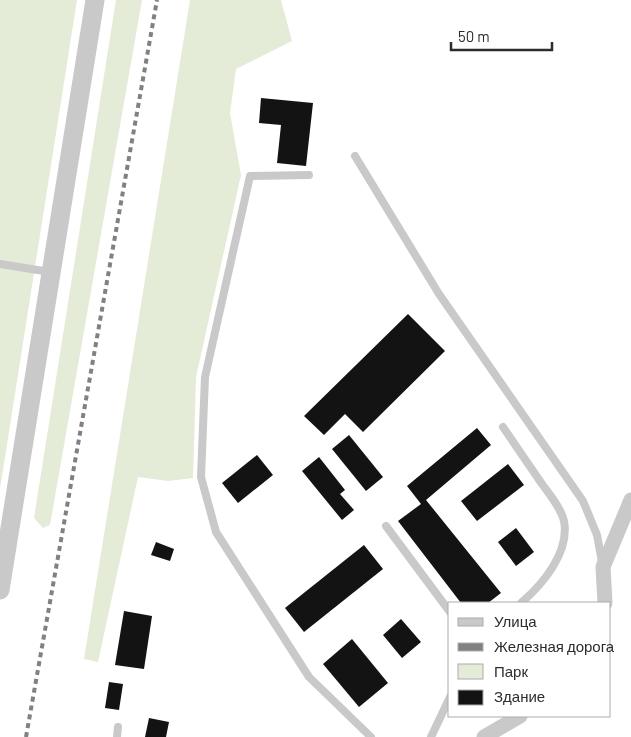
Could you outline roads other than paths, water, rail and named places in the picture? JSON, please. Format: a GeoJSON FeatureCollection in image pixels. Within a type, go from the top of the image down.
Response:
{"type":"FeatureCollection","features":[{"type":"Feature","properties":{"kind":"street"},"geometry":{"type":"LineString","coordinates":[[0,590],[95,0]]}},
{"type":"Feature","properties":{"kind":"street"},"geometry":{"type":"LineString","coordinates":[[605,602],[603,567],[631,500]]}},
{"type":"Feature","properties":{"kind":"street"},"geometry":{"type":"LineString","coordinates":[[484,737],[518,717]]}},
{"type":"Feature","properties":{"kind":"lane"},"geometry":{"type":"LineString","coordinates":[[355,156],[439,294],[583,501],[597,535],[603,567]]}},
{"type":"Feature","properties":{"kind":"lane"},"geometry":{"type":"LineString","coordinates":[[309,175],[250,176],[205,376],[201,477],[216,532],[309,676],[371,737]]}},
{"type":"Feature","properties":{"kind":"lane"},"geometry":{"type":"LineString","coordinates":[[0,264],[50,272]]}},
{"type":"Feature","properties":{"kind":"lane"},"geometry":{"type":"LineString","coordinates":[[503,427],[556,504],[564,520],[564,538],[559,554],[550,570],[532,593],[522,602]]}},
{"type":"Feature","properties":{"kind":"lane"},"geometry":{"type":"LineString","coordinates":[[386,526],[448,609]]}},
{"type":"Feature","properties":{"kind":"lane"},"geometry":{"type":"LineString","coordinates":[[431,737],[448,701]]}},
{"type":"Feature","properties":{"kind":"lane"},"geometry":{"type":"LineString","coordinates":[[117,737],[118,727]]}},
{"type":"Feature","properties":{"kind":"railway"},"geometry":{"type":"LineString","coordinates":[[26,737],[157,0]]}}]}
